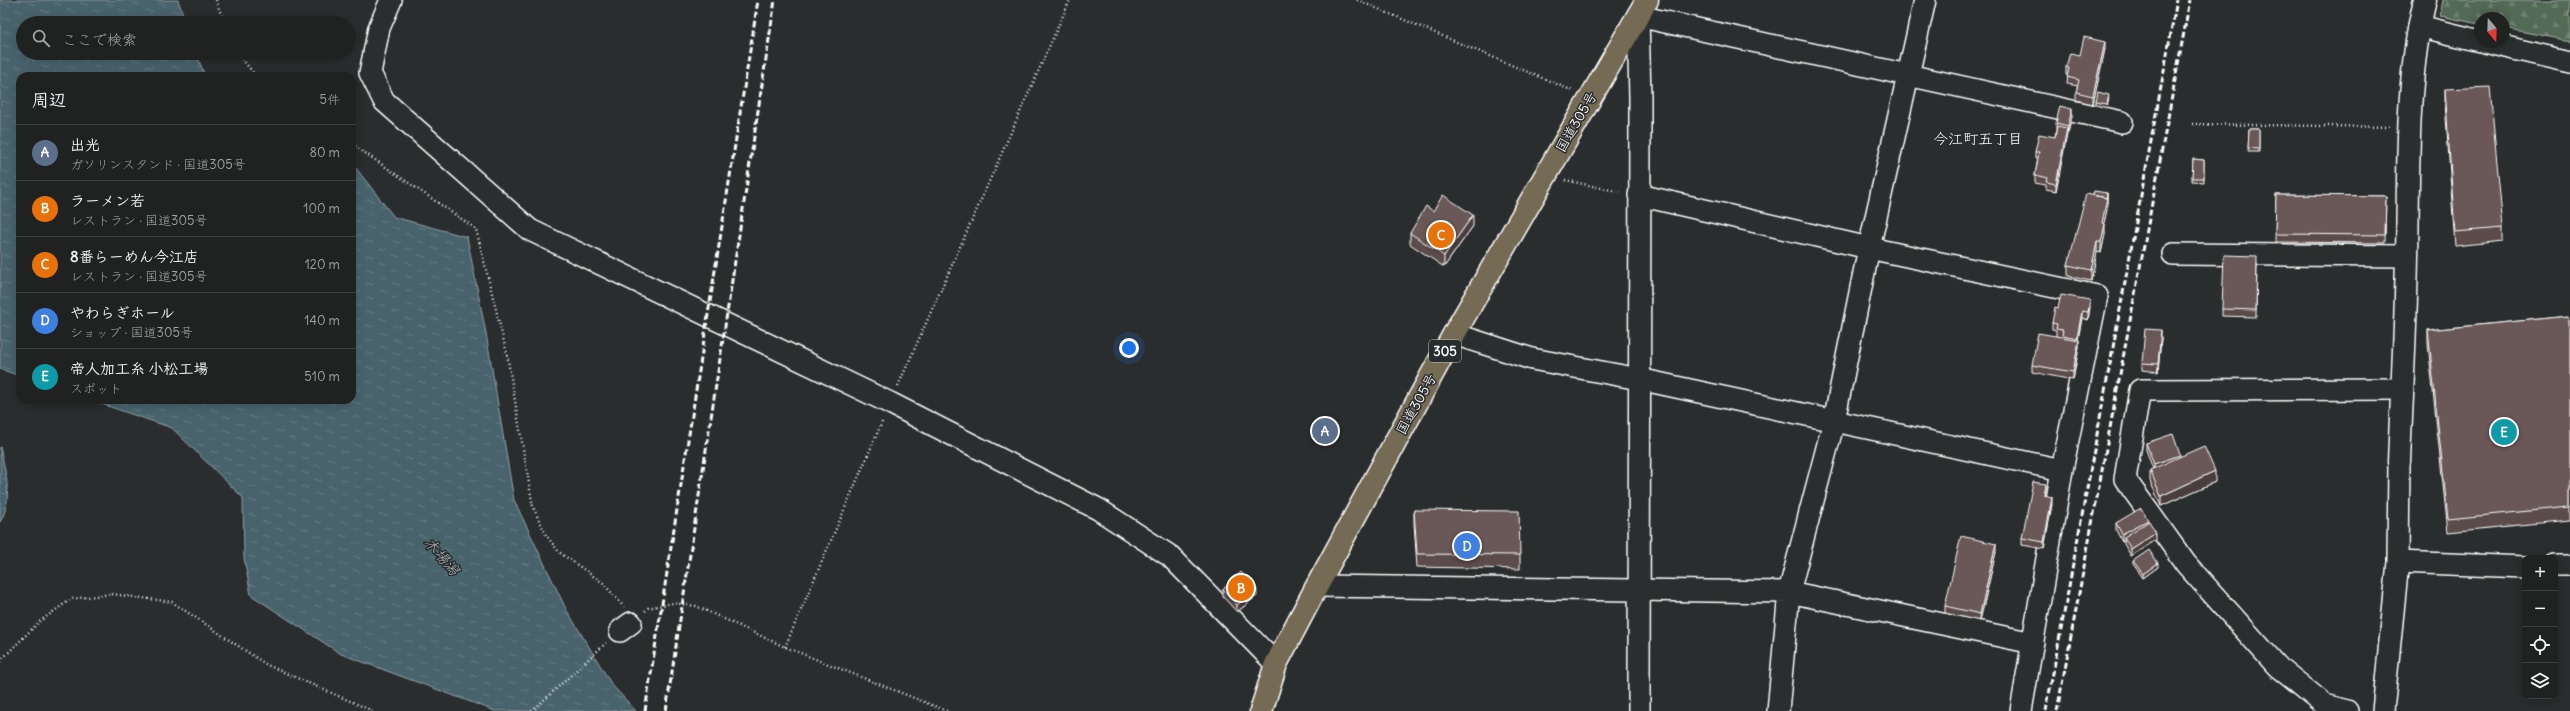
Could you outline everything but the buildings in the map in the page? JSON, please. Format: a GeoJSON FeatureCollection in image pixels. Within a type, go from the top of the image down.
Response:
{"type":"FeatureCollection","features":[{"type":"Feature","properties":{"kind":"highway","name":"国道305号"},"geometry":{"type":"LineString","coordinates":[[1261,711],[1276,664],[1317,586],[1454,334],[1642,8]]}},
{"type":"Feature","properties":{"kind":"street"},"geometry":{"type":"LineString","coordinates":[[391,0],[379,28],[370,73],[384,101],[530,230],[890,403],[1098,509],[1170,556],[1276,664]]}},
{"type":"Feature","properties":{"kind":"street"},"geometry":{"type":"LineString","coordinates":[[1778,711],[1789,592],[1834,421],[1869,248],[1925,0]]}},
{"type":"Feature","properties":{"kind":"street"},"geometry":{"type":"LineString","coordinates":[[2383,711],[2398,562],[2399,461],[2407,256],[2408,127],[2418,26],[2425,0]]}},
{"type":"Feature","properties":{"kind":"street"},"geometry":{"type":"LineString","coordinates":[[1639,711],[1638,195],[1642,8],[1909,74],[2122,122]]}},
{"type":"Feature","properties":{"kind":"street"},"geometry":{"type":"LineString","coordinates":[[2418,26],[2474,40]]}},
{"type":"Feature","properties":{"kind":"street"},"geometry":{"type":"LineString","coordinates":[[2510,48],[2570,62]]}},
{"type":"Feature","properties":{"kind":"street"},"geometry":{"type":"LineString","coordinates":[[1638,195],[1869,248],[2097,296],[2062,470],[2022,711]]}},
{"type":"Feature","properties":{"kind":"street"},"geometry":{"type":"LineString","coordinates":[[2173,254],[2407,256]]}},
{"type":"Feature","properties":{"kind":"street"},"geometry":{"type":"LineString","coordinates":[[1454,334],[1532,359],[1639,379],[2062,470]]}},
{"type":"Feature","properties":{"kind":"street"},"geometry":{"type":"LineString","coordinates":[[2347,711],[2325,705],[2277,666],[2226,611],[2186,564],[2125,479],[2140,390],[2402,389]]}},
{"type":"Feature","properties":{"kind":"street"},"geometry":{"type":"LineString","coordinates":[[2398,562],[2522,567]]}},
{"type":"Feature","properties":{"kind":"street"},"geometry":{"type":"LineString","coordinates":[[2558,565],[2570,565]]}},
{"type":"Feature","properties":{"kind":"street"},"geometry":{"type":"LineString","coordinates":[[1317,586],[1789,592],[2033,643]]}},
{"type":"Feature","properties":{"kind":"path"},"geometry":{"type":"LineString","coordinates":[[216,0],[222,16]]}},
{"type":"Feature","properties":{"kind":"path"},"geometry":{"type":"LineString","coordinates":[[786,647],[890,403],[1070,0]]}},
{"type":"Feature","properties":{"kind":"path"},"geometry":{"type":"LineString","coordinates":[[1357,0],[1590,98]]}},
{"type":"Feature","properties":{"kind":"path"},"geometry":{"type":"LineString","coordinates":[[243,60],[253,72]]}},
{"type":"Feature","properties":{"kind":"path"},"geometry":{"type":"LineString","coordinates":[[2192,124],[2408,127]]}},
{"type":"Feature","properties":{"kind":"path"},"geometry":{"type":"LineString","coordinates":[[356,147],[476,229],[507,354],[533,507],[546,535],[559,552],[608,588],[622,602],[625,627]]}},
{"type":"Feature","properties":{"kind":"path"},"geometry":{"type":"LineString","coordinates":[[1544,176],[1638,195]]}},
{"type":"Feature","properties":{"kind":"path"},"geometry":{"type":"LineString","coordinates":[[0,661],[39,622],[71,599],[112,594],[172,602],[267,665],[373,711]]}},
{"type":"Feature","properties":{"kind":"path"},"geometry":{"type":"LineString","coordinates":[[532,711],[648,608],[673,602],[696,606],[786,647],[947,711]]}},
{"type":"Feature","properties":{"kind":"green space"},"geometry":{"type":"Polygon","coordinates":[[[2443,0],[2570,0],[2570,41],[2510,29],[2510,12],[2474,12],[2474,23],[2440,16],[2443,0]]]}},
{"type":"Feature","properties":{"kind":"water"},"geometry":{"type":"Polygon","coordinates":[[[0,0],[178,0],[184,16],[16,16],[16,60],[199,60],[203,72],[16,72],[16,375],[0,369],[0,0]]]}},
{"type":"Feature","properties":{"kind":"water","name":"木場潟"},"geometry":{"type":"Polygon","coordinates":[[[356,168],[394,217],[467,237],[486,333],[514,500],[566,609],[612,685],[636,711],[495,711],[341,654],[251,595],[244,558],[243,498],[172,428],[102,404],[356,404],[356,168]]]}},
{"type":"Feature","properties":{"kind":"water"},"geometry":{"type":"Polygon","coordinates":[[[0,447],[6,475],[7,504],[0,522],[0,447]]]}},
{"type":"Feature","properties":{"kind":"railway"},"geometry":{"type":"LineString","coordinates":[[645,711],[758,0]]}},
{"type":"Feature","properties":{"kind":"railway"},"geometry":{"type":"LineString","coordinates":[[666,711],[775,0]]}},
{"type":"Feature","properties":{"kind":"railway"},"geometry":{"type":"LineString","coordinates":[[2046,711],[2177,0]]}},
{"type":"Feature","properties":{"kind":"railway"},"geometry":{"type":"LineString","coordinates":[[2057,711],[2190,0]]}},
{"type":"Feature","properties":{"kind":"place","name":"8番らーめん今江店"},"geometry":{"type":"Point","coordinates":[1441,235]}},
{"type":"Feature","properties":{"kind":"place","name":"出光"},"geometry":{"type":"Point","coordinates":[1325,431]}},
{"type":"Feature","properties":{"kind":"place","name":"帝人加工糸 小松工場"},"geometry":{"type":"Point","coordinates":[2504,432]}},
{"type":"Feature","properties":{"kind":"place","name":"やわらぎホール"},"geometry":{"type":"Point","coordinates":[1467,546]}},
{"type":"Feature","properties":{"kind":"place","name":"ラーメン若"},"geometry":{"type":"Point","coordinates":[1241,588]}},
{"type":"Feature","properties":{"kind":"district","name":"今江町五丁目"},"geometry":{"type":"Point","coordinates":[1978,138]}}]}
